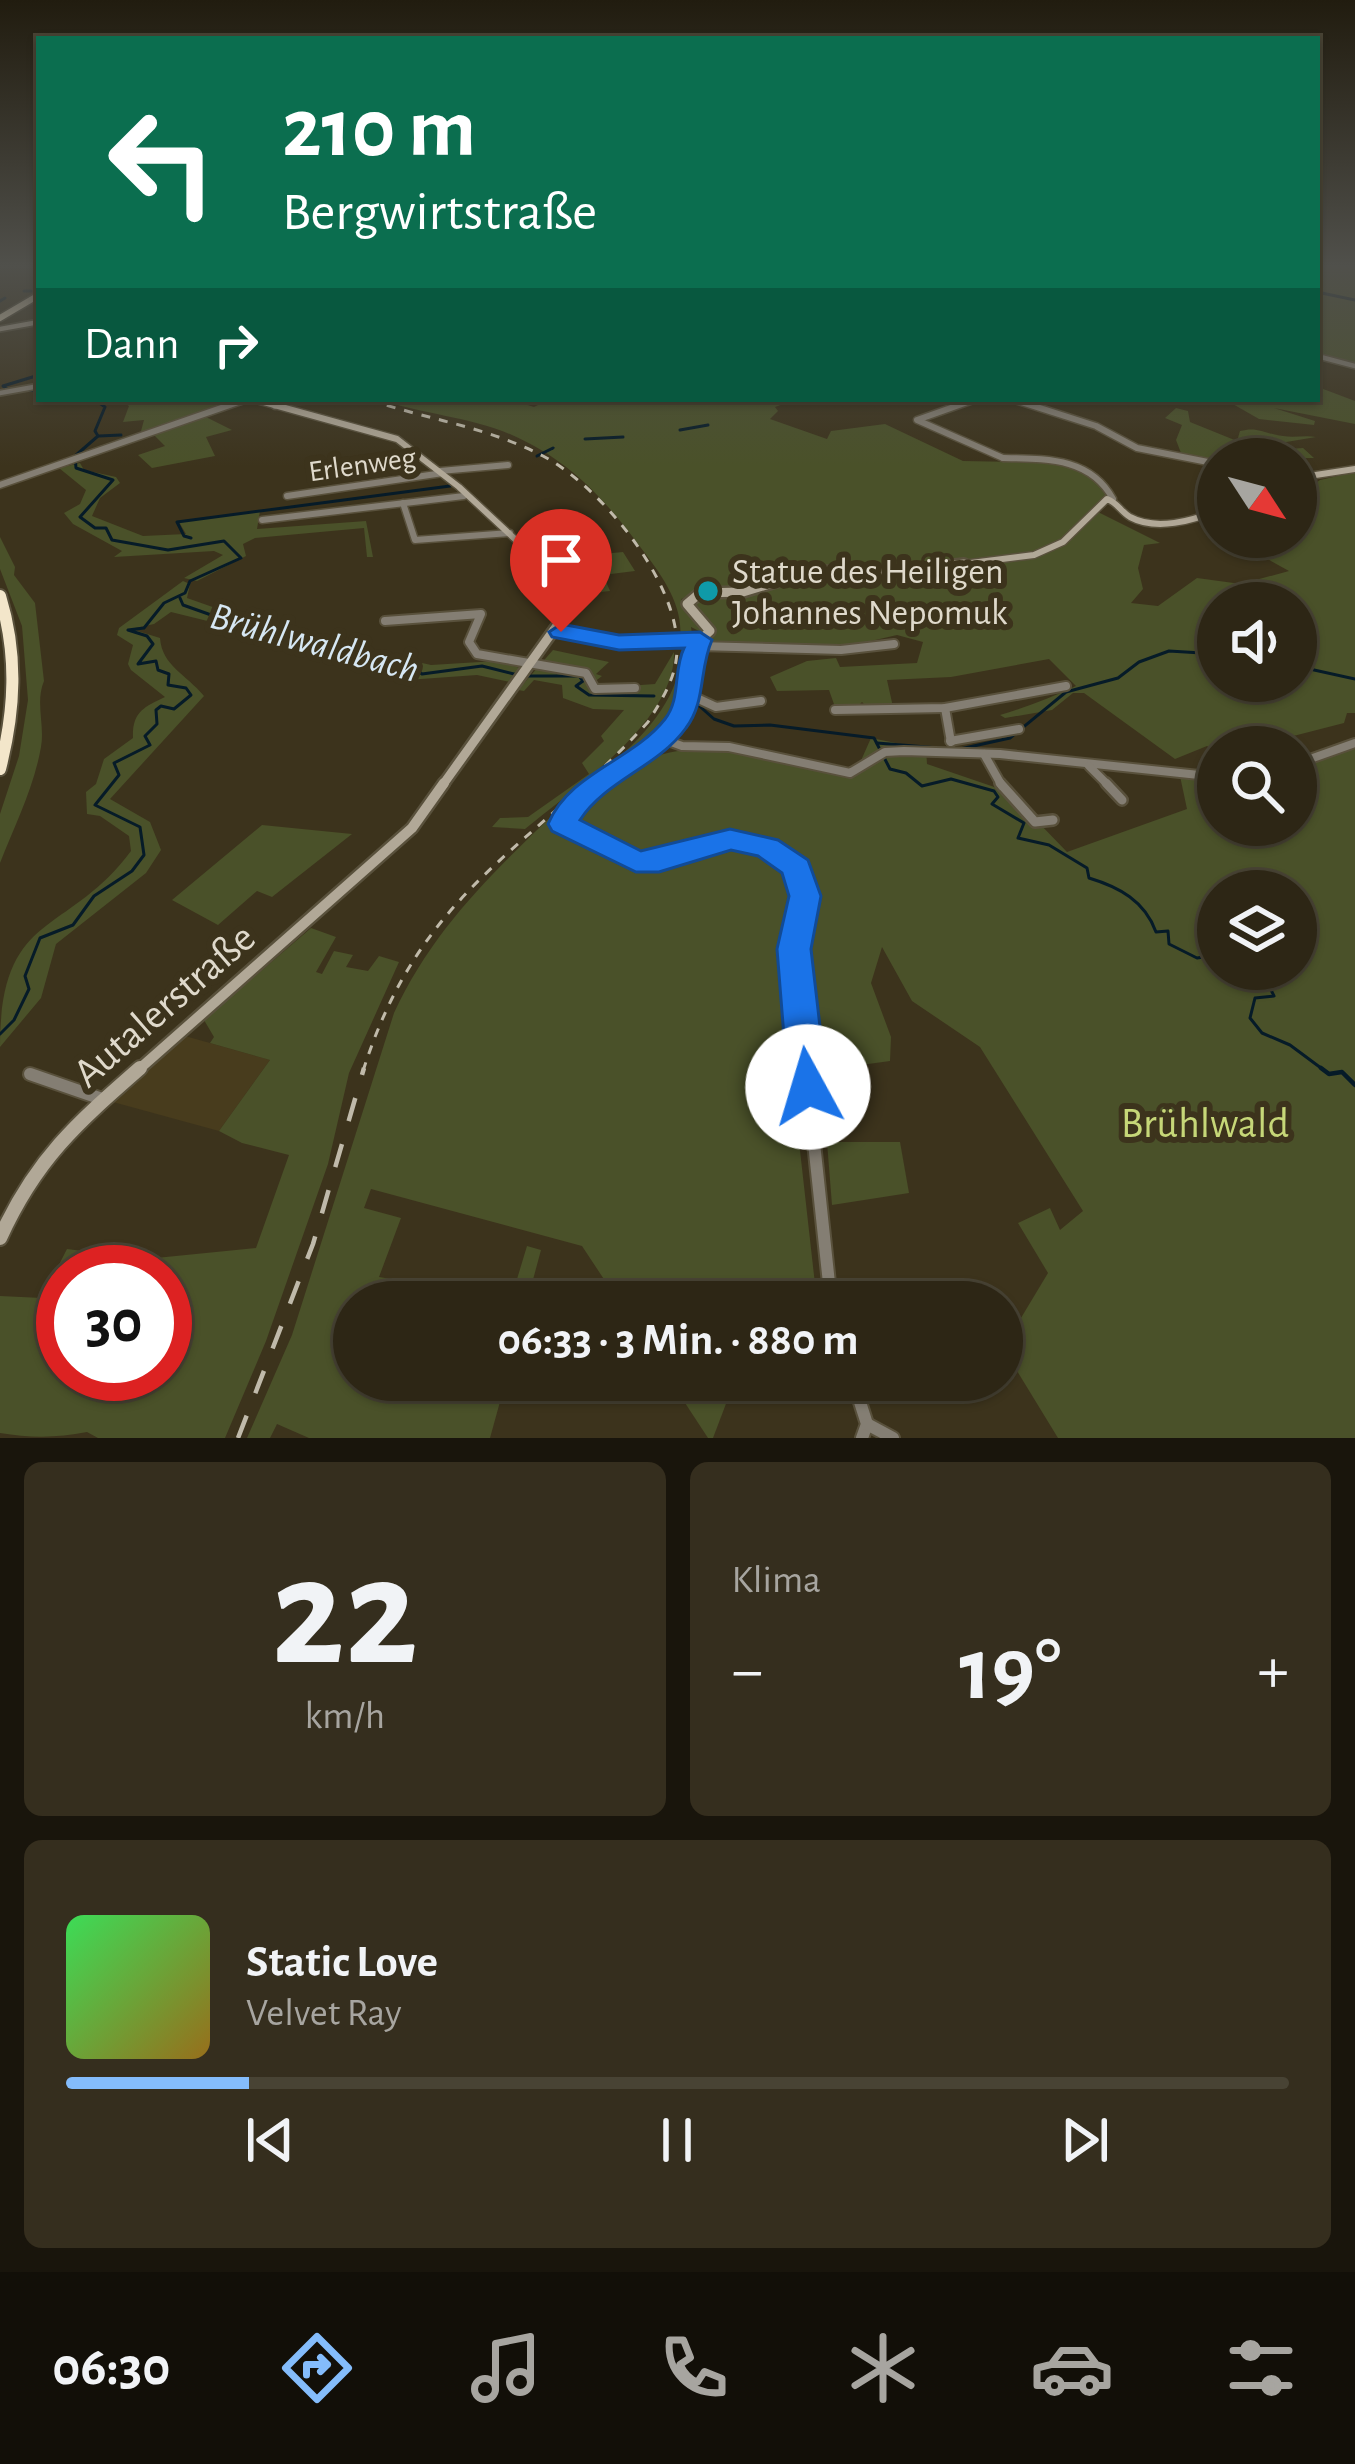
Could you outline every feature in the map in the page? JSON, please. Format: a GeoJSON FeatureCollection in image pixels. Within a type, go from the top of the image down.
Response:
{"type":"FeatureCollection","features":[{"type":"Feature","properties":{"kind":"highway"},"geometry":{"type":"LineString","coordinates":[[0,596],[15,655],[14,703],[0,769]]}},
{"type":"Feature","properties":{"kind":"main road"},"geometry":{"type":"LineString","coordinates":[[261,402],[385,432],[406,443],[531,550],[569,598],[566,613],[554,630],[619,642],[699,643],[710,631],[687,604],[700,593],[743,592],[775,578],[812,571],[894,572],[1034,555],[1063,542],[1102,500],[1113,499],[1130,516],[1153,521],[1197,518]]}},
{"type":"Feature","properties":{"kind":"main road"},"geometry":{"type":"LineString","coordinates":[[1317,474],[1355,469]]}},
{"type":"Feature","properties":{"kind":"main road","name":"Autalerstraße"},"geometry":{"type":"LineString","coordinates":[[0,1236],[39,1163],[102,1099],[398,842],[427,811],[554,630]]}},
{"type":"Feature","properties":{"kind":"street"},"geometry":{"type":"LineString","coordinates":[[1320,357],[1355,366]]}},
{"type":"Feature","properties":{"kind":"street"},"geometry":{"type":"LineString","coordinates":[[5,390],[36,386]]}},
{"type":"Feature","properties":{"kind":"street"},"geometry":{"type":"LineString","coordinates":[[0,485],[78,462],[133,437],[241,402]]}},
{"type":"Feature","properties":{"kind":"street"},"geometry":{"type":"LineString","coordinates":[[275,406],[287,402]]}},
{"type":"Feature","properties":{"kind":"street"},"geometry":{"type":"LineString","coordinates":[[967,402],[917,420],[999,458],[1072,461],[1095,475],[1113,499]]}},
{"type":"Feature","properties":{"kind":"street"},"geometry":{"type":"LineString","coordinates":[[1021,402],[1096,426],[1137,448],[1197,460]]}},
{"type":"Feature","properties":{"kind":"street","name":"Erlenweg"},"geometry":{"type":"LineString","coordinates":[[287,496],[508,465]]}},
{"type":"Feature","properties":{"kind":"street"},"geometry":{"type":"LineString","coordinates":[[262,520],[464,496]]}},
{"type":"Feature","properties":{"kind":"street"},"geometry":{"type":"LineString","coordinates":[[403,503],[415,540],[512,532]]}},
{"type":"Feature","properties":{"kind":"street"},"geometry":{"type":"LineString","coordinates":[[531,550],[598,544]]}},
{"type":"Feature","properties":{"kind":"street"},"geometry":{"type":"LineString","coordinates":[[385,621],[481,614],[471,649],[530,665],[586,673],[596,689],[635,688]]}},
{"type":"Feature","properties":{"kind":"street"},"geometry":{"type":"LineString","coordinates":[[829,1281],[794,949],[805,896],[796,868],[767,847],[730,840],[659,861],[636,862],[563,824],[568,811],[595,784],[662,739],[686,707],[691,659],[699,643],[841,650],[894,644]]}},
{"type":"Feature","properties":{"kind":"street"},"geometry":{"type":"LineString","coordinates":[[836,710],[945,709],[1066,686]]}},
{"type":"Feature","properties":{"kind":"street"},"geometry":{"type":"LineString","coordinates":[[690,695],[716,707],[761,701]]}},
{"type":"Feature","properties":{"kind":"street"},"geometry":{"type":"LineString","coordinates":[[945,709],[953,753]]}},
{"type":"Feature","properties":{"kind":"street"},"geometry":{"type":"LineString","coordinates":[[950,741],[1019,728]]}},
{"type":"Feature","properties":{"kind":"street"},"geometry":{"type":"LineString","coordinates":[[662,739],[682,746],[728,747],[850,773],[885,752],[983,754],[1197,776]]}},
{"type":"Feature","properties":{"kind":"street"},"geometry":{"type":"LineString","coordinates":[[1317,757],[1355,743]]}},
{"type":"Feature","properties":{"kind":"street"},"geometry":{"type":"LineString","coordinates":[[983,754],[1029,819],[1053,820]]}},
{"type":"Feature","properties":{"kind":"street"},"geometry":{"type":"LineString","coordinates":[[1088,765],[1122,800]]}},
{"type":"Feature","properties":{"kind":"street"},"geometry":{"type":"LineString","coordinates":[[30,1074],[102,1099]]}},
{"type":"Feature","properties":{"kind":"street"},"geometry":{"type":"LineString","coordinates":[[858,1401],[864,1431],[893,1438]]}},
{"type":"Feature","properties":{"kind":"shaded area"},"geometry":{"type":"Polygon","coordinates":[[[185,1036],[270,1060],[219,1131],[113,1102],[185,1036]]]}},
{"type":"Feature","properties":{"kind":"green space"},"geometry":{"type":"Polygon","coordinates":[[[1320,332],[1355,332],[1355,367],[1320,357],[1320,332]]]}},
{"type":"Feature","properties":{"kind":"green space"},"geometry":{"type":"Polygon","coordinates":[[[1320,388],[1355,401],[1355,424],[1274,408],[1315,421],[1314,425],[1259,419],[1229,402],[1320,402],[1320,388]]]}},
{"type":"Feature","properties":{"kind":"green space"},"geometry":{"type":"Polygon","coordinates":[[[235,402],[204,416],[232,430],[206,437],[215,456],[152,468],[138,455],[165,446],[152,433],[141,431],[144,420],[123,422],[129,406],[124,403],[235,402]]]}},
{"type":"Feature","properties":{"kind":"green space"},"geometry":{"type":"Polygon","coordinates":[[[388,402],[518,402],[534,407],[544,402],[789,402],[775,407],[778,411],[770,419],[827,439],[831,431],[885,424],[963,461],[1075,463],[1112,494],[1092,509],[1160,543],[1144,545],[1138,568],[1143,589],[1131,603],[1158,606],[1197,578],[1226,582],[1197,582],[1197,702],[1317,702],[1317,582],[1248,582],[1289,571],[1266,558],[1317,558],[1317,482],[1355,472],[1355,713],[1347,713],[1344,723],[1317,730],[1317,726],[1197,726],[1197,750],[1175,759],[1084,693],[1073,693],[1052,710],[1000,715],[1076,686],[1049,659],[951,677],[887,680],[893,707],[867,707],[862,702],[857,707],[835,707],[829,690],[777,691],[770,677],[807,661],[836,658],[840,667],[917,663],[923,642],[897,635],[845,647],[717,648],[703,645],[714,631],[692,608],[693,599],[748,593],[817,572],[898,574],[933,565],[1013,558],[942,561],[897,570],[823,569],[681,599],[707,630],[703,633],[691,627],[692,634],[680,639],[670,590],[614,513],[551,456],[496,429],[388,402]]]}},
{"type":"Feature","properties":{"kind":"green space"},"geometry":{"type":"Polygon","coordinates":[[[1176,408],[1188,411],[1190,422],[1230,438],[1197,438],[1197,457],[1181,453],[1176,440],[1182,425],[1165,418],[1176,408]]]}},
{"type":"Feature","properties":{"kind":"green space"},"geometry":{"type":"Polygon","coordinates":[[[1252,429],[1316,437],[1238,438],[1240,431],[1252,429]]]}},
{"type":"Feature","properties":{"kind":"green space"},"geometry":{"type":"Polygon","coordinates":[[[80,463],[84,470],[116,477],[120,483],[100,498],[92,516],[143,536],[186,534],[179,522],[260,511],[257,529],[366,521],[373,557],[367,557],[364,528],[255,538],[243,544],[246,556],[197,581],[184,578],[223,555],[214,551],[114,557],[122,551],[73,524],[64,513],[80,504],[86,490],[59,468],[80,463]]]}},
{"type":"Feature","properties":{"kind":"green space"},"geometry":{"type":"Polygon","coordinates":[[[0,537],[15,567],[14,575],[35,603],[44,681],[38,762],[0,863],[0,814],[19,756],[28,700],[22,626],[0,569],[0,537]]]}},
{"type":"Feature","properties":{"kind":"green space"},"geometry":{"type":"Polygon","coordinates":[[[623,552],[635,571],[603,575],[610,591],[573,595],[562,581],[584,578],[581,556],[623,552]]]}},
{"type":"Feature","properties":{"kind":"green space"},"geometry":{"type":"Polygon","coordinates":[[[183,581],[190,584],[187,598],[281,631],[431,665],[496,661],[520,668],[510,682],[477,675],[407,680],[341,654],[171,612],[154,624],[131,629],[160,638],[170,663],[204,696],[110,799],[150,822],[161,850],[146,873],[56,944],[41,998],[0,1047],[3,1003],[11,970],[24,947],[107,879],[131,851],[129,836],[100,816],[87,814],[86,792],[96,784],[104,759],[133,738],[141,712],[165,697],[131,670],[133,645],[117,635],[119,628],[183,581]]]}},
{"type":"Feature","properties":{"kind":"green space"},"geometry":{"type":"Polygon","coordinates":[[[682,641],[693,648],[675,718],[659,739],[589,784],[638,739],[665,704],[680,664],[682,641]]]}},
{"type":"Feature","properties":{"kind":"green space"},"geometry":{"type":"Polygon","coordinates":[[[553,650],[609,662],[596,674],[602,676],[593,683],[599,688],[655,684],[674,652],[670,678],[658,703],[618,751],[525,829],[492,827],[500,818],[528,817],[589,774],[582,763],[624,710],[593,709],[563,698],[562,685],[534,680],[524,691],[518,690],[553,650]]]}},
{"type":"Feature","properties":{"kind":"green space","name":"Brühlwald"},"geometry":{"type":"Polygon","coordinates":[[[871,738],[926,749],[927,764],[1009,792],[1067,852],[1187,809],[1180,776],[1197,775],[1197,846],[1317,846],[1317,755],[1355,741],[1355,1438],[1058,1438],[1023,1381],[1023,1315],[1048,1273],[1018,1223],[1050,1208],[1060,1230],[1083,1211],[980,1047],[912,1001],[882,947],[871,983],[891,1037],[890,1061],[832,1069],[812,1028],[803,979],[801,941],[813,882],[795,862],[759,840],[732,835],[659,856],[638,857],[571,825],[572,813],[607,783],[639,763],[670,753],[733,752],[847,775],[859,765],[871,738]]]}},
{"type":"Feature","properties":{"kind":"green space"},"geometry":{"type":"Polygon","coordinates":[[[559,809],[557,830],[633,868],[663,869],[731,844],[749,847],[770,859],[794,882],[780,972],[815,1281],[605,1281],[582,1246],[371,1189],[364,1208],[401,1218],[379,1277],[403,1281],[333,1281],[333,1401],[500,1401],[490,1438],[309,1438],[277,1424],[270,1438],[247,1438],[292,1335],[394,1013],[427,955],[488,879],[559,809]]]}},
{"type":"Feature","properties":{"kind":"green space"},"geometry":{"type":"Polygon","coordinates":[[[262,825],[352,834],[272,897],[257,891],[218,925],[172,900],[262,825]]]}},
{"type":"Feature","properties":{"kind":"green space"},"geometry":{"type":"Polygon","coordinates":[[[311,928],[336,937],[316,972],[322,974],[334,951],[353,955],[346,967],[368,971],[379,956],[399,962],[349,1073],[328,1164],[266,1341],[225,1438],[0,1433],[0,1296],[36,1298],[36,1401],[192,1401],[192,1254],[256,1248],[289,1155],[242,1143],[219,1131],[270,1060],[210,1043],[214,1037],[204,1020],[311,928]]]}},
{"type":"Feature","properties":{"kind":"green space"},"geometry":{"type":"Polygon","coordinates":[[[827,1142],[900,1142],[909,1193],[832,1205],[827,1142]]]}},
{"type":"Feature","properties":{"kind":"green space"},"geometry":{"type":"Polygon","coordinates":[[[527,1246],[541,1250],[533,1281],[516,1281],[527,1246]]]}},
{"type":"Feature","properties":{"kind":"green space"},"geometry":{"type":"Polygon","coordinates":[[[684,1401],[727,1401],[713,1438],[708,1438],[684,1401]]]}},
{"type":"Feature","properties":{"kind":"waterway"},"geometry":{"type":"LineString","coordinates":[[7,389],[3,386],[36,376]]}},
{"type":"Feature","properties":{"kind":"waterway"},"geometry":{"type":"LineString","coordinates":[[27,390],[36,391]]}},
{"type":"Feature","properties":{"kind":"waterway"},"geometry":{"type":"LineString","coordinates":[[0,1034],[14,1020],[29,989],[25,976],[40,938],[73,925],[94,896],[132,871],[144,855],[140,827],[95,805],[119,775],[114,763],[150,745],[145,736],[157,724],[156,710],[161,706],[174,709],[191,695],[186,688],[168,685],[169,674],[158,670],[156,661],[138,664],[153,644],[147,636],[128,630],[144,628],[164,603],[185,593],[190,581],[241,558],[224,541],[168,550],[112,540],[106,528],[95,528],[80,517],[113,480],[76,468],[75,456],[98,436],[95,431],[105,407],[98,402]]}},
{"type":"Feature","properties":{"kind":"waterway"},"geometry":{"type":"LineString","coordinates":[[680,430],[708,425]]}},
{"type":"Feature","properties":{"kind":"waterway"},"geometry":{"type":"LineString","coordinates":[[99,436],[121,435]]}},
{"type":"Feature","properties":{"kind":"waterway"},"geometry":{"type":"LineString","coordinates":[[585,439],[623,437]]}},
{"type":"Feature","properties":{"kind":"waterway"},"geometry":{"type":"LineString","coordinates":[[537,456],[553,448]]}},
{"type":"Feature","properties":{"kind":"waterway"},"geometry":{"type":"LineString","coordinates":[[191,538],[184,536],[177,522],[450,486]]}},
{"type":"Feature","properties":{"kind":"waterway","name":"Brühlwaldbach"},"geometry":{"type":"LineString","coordinates":[[180,598],[183,605],[265,634],[409,664],[422,674],[482,666],[518,675]]}},
{"type":"Feature","properties":{"kind":"waterway"},"geometry":{"type":"LineString","coordinates":[[960,749],[1010,738],[1066,692],[1118,678],[1139,662],[1169,651],[1197,653]]}},
{"type":"Feature","properties":{"kind":"waterway"},"geometry":{"type":"LineString","coordinates":[[1317,671],[1355,679]]}},
{"type":"Feature","properties":{"kind":"waterway","name":"Brühlwaldbach"},"geometry":{"type":"LineString","coordinates":[[528,676],[579,676],[583,681],[576,686],[589,695],[654,696]]}},
{"type":"Feature","properties":{"kind":"waterway","name":"Brühlwaldbach"},"geometry":{"type":"LineString","coordinates":[[696,703],[714,719],[734,726],[770,725],[874,738],[890,769],[906,773],[922,786],[951,779],[994,791],[998,797],[992,804],[1024,823],[1018,838],[1049,845],[1087,868],[1089,878],[1130,897],[1156,932],[1168,931],[1169,944],[1197,958]]}},
{"type":"Feature","properties":{"kind":"waterway"},"geometry":{"type":"LineString","coordinates":[[877,743],[939,748]]}},
{"type":"Feature","properties":{"kind":"waterway","name":"Brühlwaldbach"},"geometry":{"type":"LineString","coordinates":[[1271,990],[1274,996],[1255,998],[1250,1018],[1262,1033],[1290,1045],[1325,1071]]}},
{"type":"Feature","properties":{"kind":"waterway","name":"Brühlwaldbach"},"geometry":{"type":"LineString","coordinates":[[1321,1068],[1325,1071]]}},
{"type":"Feature","properties":{"kind":"waterway","name":"Brühlwaldbach"},"geometry":{"type":"LineString","coordinates":[[1325,1071],[1342,1072],[1355,1085]]}},
{"type":"Feature","properties":{"kind":"railway"},"geometry":{"type":"LineString","coordinates":[[364,1070],[387,1009],[415,957],[483,876],[648,722],[664,695],[677,656],[664,592],[631,537],[588,489],[543,456],[500,438],[377,402]]}},
{"type":"Feature","properties":{"kind":"railway"},"geometry":{"type":"LineString","coordinates":[[238,1438],[313,1244],[364,1070]]}},
{"type":"Feature","properties":{"kind":"place","name":"Statue des Heiligen Johannes Nepomuk"},"geometry":{"type":"Point","coordinates":[708,591]}},
{"type":"Feature","properties":{"kind":"route"},"geometry":{"type":"LineString","coordinates":[[561,632],[619,642],[700,640],[691,659],[686,707],[674,726],[646,752],[595,784],[568,811],[563,824],[636,862],[659,861],[730,840],[767,847],[796,868],[805,896],[794,949],[808,1087]]}}]}
